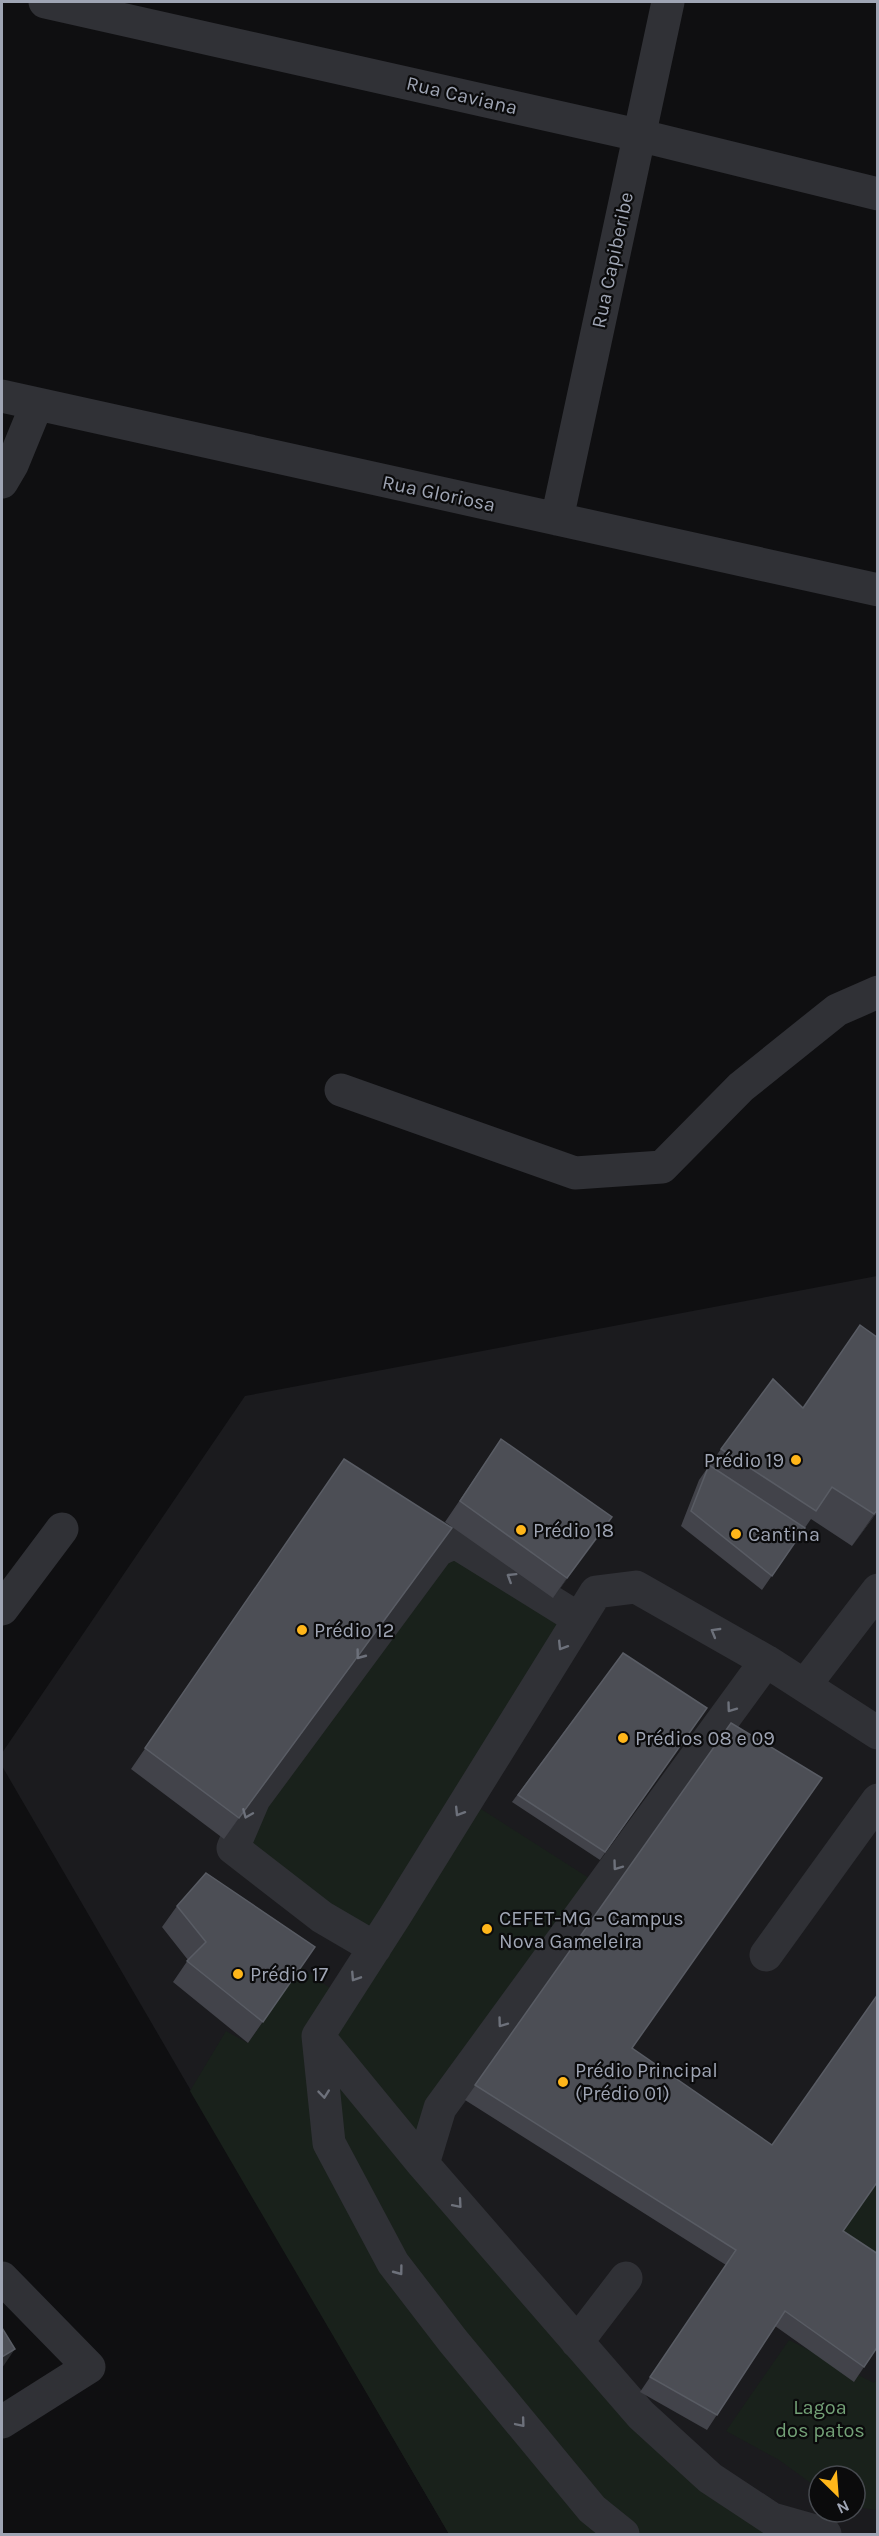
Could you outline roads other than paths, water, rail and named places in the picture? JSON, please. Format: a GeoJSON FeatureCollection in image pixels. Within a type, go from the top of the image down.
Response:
{"type":"FeatureCollection","features":[{"type":"Feature","properties":{"kind":"street","name":"Rua Caviana"},"geometry":{"type":"LineString","coordinates":[[45,2],[638,135],[878,194]]}},
{"type":"Feature","properties":{"kind":"street","name":"Rua Capiberibe"},"geometry":{"type":"LineString","coordinates":[[558,519],[668,2]]}},
{"type":"Feature","properties":{"kind":"street","name":"Rua Gloriosa"},"geometry":{"type":"LineString","coordinates":[[2,396],[878,590]]}},
{"type":"Feature","properties":{"kind":"street"},"geometry":{"type":"LineString","coordinates":[[2,482],[12,465],[37,404]]}},
{"type":"Feature","properties":{"kind":"street"},"geometry":{"type":"LineString","coordinates":[[341,1090],[575,1173],[662,1167],[741,1087],[837,1010],[878,992]]}},
{"type":"Feature","properties":{"kind":"street"},"geometry":{"type":"LineString","coordinates":[[2,1610],[62,1529]]}},
{"type":"Feature","properties":{"kind":"street"},"geometry":{"type":"LineString","coordinates":[[375,1948],[322,1917],[233,1848],[254,1799],[438,1550],[455,1542],[579,1619]]}},
{"type":"Feature","properties":{"kind":"street"},"geometry":{"type":"LineString","coordinates":[[623,2535],[592,2509],[453,2341],[393,2263],[329,2143],[318,2036],[596,1592],[636,1587],[766,1660],[878,1733]]}},
{"type":"Feature","properties":{"kind":"street"},"geometry":{"type":"LineString","coordinates":[[805,1685],[878,1590]]}},
{"type":"Feature","properties":{"kind":"street"},"geometry":{"type":"LineString","coordinates":[[423,2164],[440,2108],[766,1660]]}},
{"type":"Feature","properties":{"kind":"street"},"geometry":{"type":"LineString","coordinates":[[766,1955],[878,1800]]}},
{"type":"Feature","properties":{"kind":"street"},"geometry":{"type":"LineString","coordinates":[[318,2036],[423,2164],[641,2415],[710,2478],[772,2519],[825,2535]]}},
{"type":"Feature","properties":{"kind":"street"},"geometry":{"type":"LineString","coordinates":[[2,2278],[89,2367],[2,2422]]}},
{"type":"Feature","properties":{"kind":"street"},"geometry":{"type":"LineString","coordinates":[[577,2342],[626,2278]]}},
{"type":"Feature","properties":{"kind":"place","name":"Prédio 19"},"geometry":{"type":"Point","coordinates":[796,1460]}},
{"type":"Feature","properties":{"kind":"place","name":"Prédio 18"},"geometry":{"type":"Point","coordinates":[521,1530]}},
{"type":"Feature","properties":{"kind":"place","name":"Cantina"},"geometry":{"type":"Point","coordinates":[736,1534]}},
{"type":"Feature","properties":{"kind":"place","name":"Prédio 12"},"geometry":{"type":"Point","coordinates":[302,1630]}},
{"type":"Feature","properties":{"kind":"place","name":"Prédios 08 e 09"},"geometry":{"type":"Point","coordinates":[623,1738]}},
{"type":"Feature","properties":{"kind":"place","name":"CEFET-MG - Campus Nova Gameleira"},"geometry":{"type":"Point","coordinates":[487,1929]}},
{"type":"Feature","properties":{"kind":"place","name":"Prédio 17"},"geometry":{"type":"Point","coordinates":[238,1974]}},
{"type":"Feature","properties":{"kind":"place","name":"Prédio Principal (Prédio 01)"},"geometry":{"type":"Point","coordinates":[563,2082]}},
{"type":"Feature","properties":{"kind":"park label","name":"Lagoa dos patos"},"geometry":{"type":"Point","coordinates":[820,2418]}}]}
